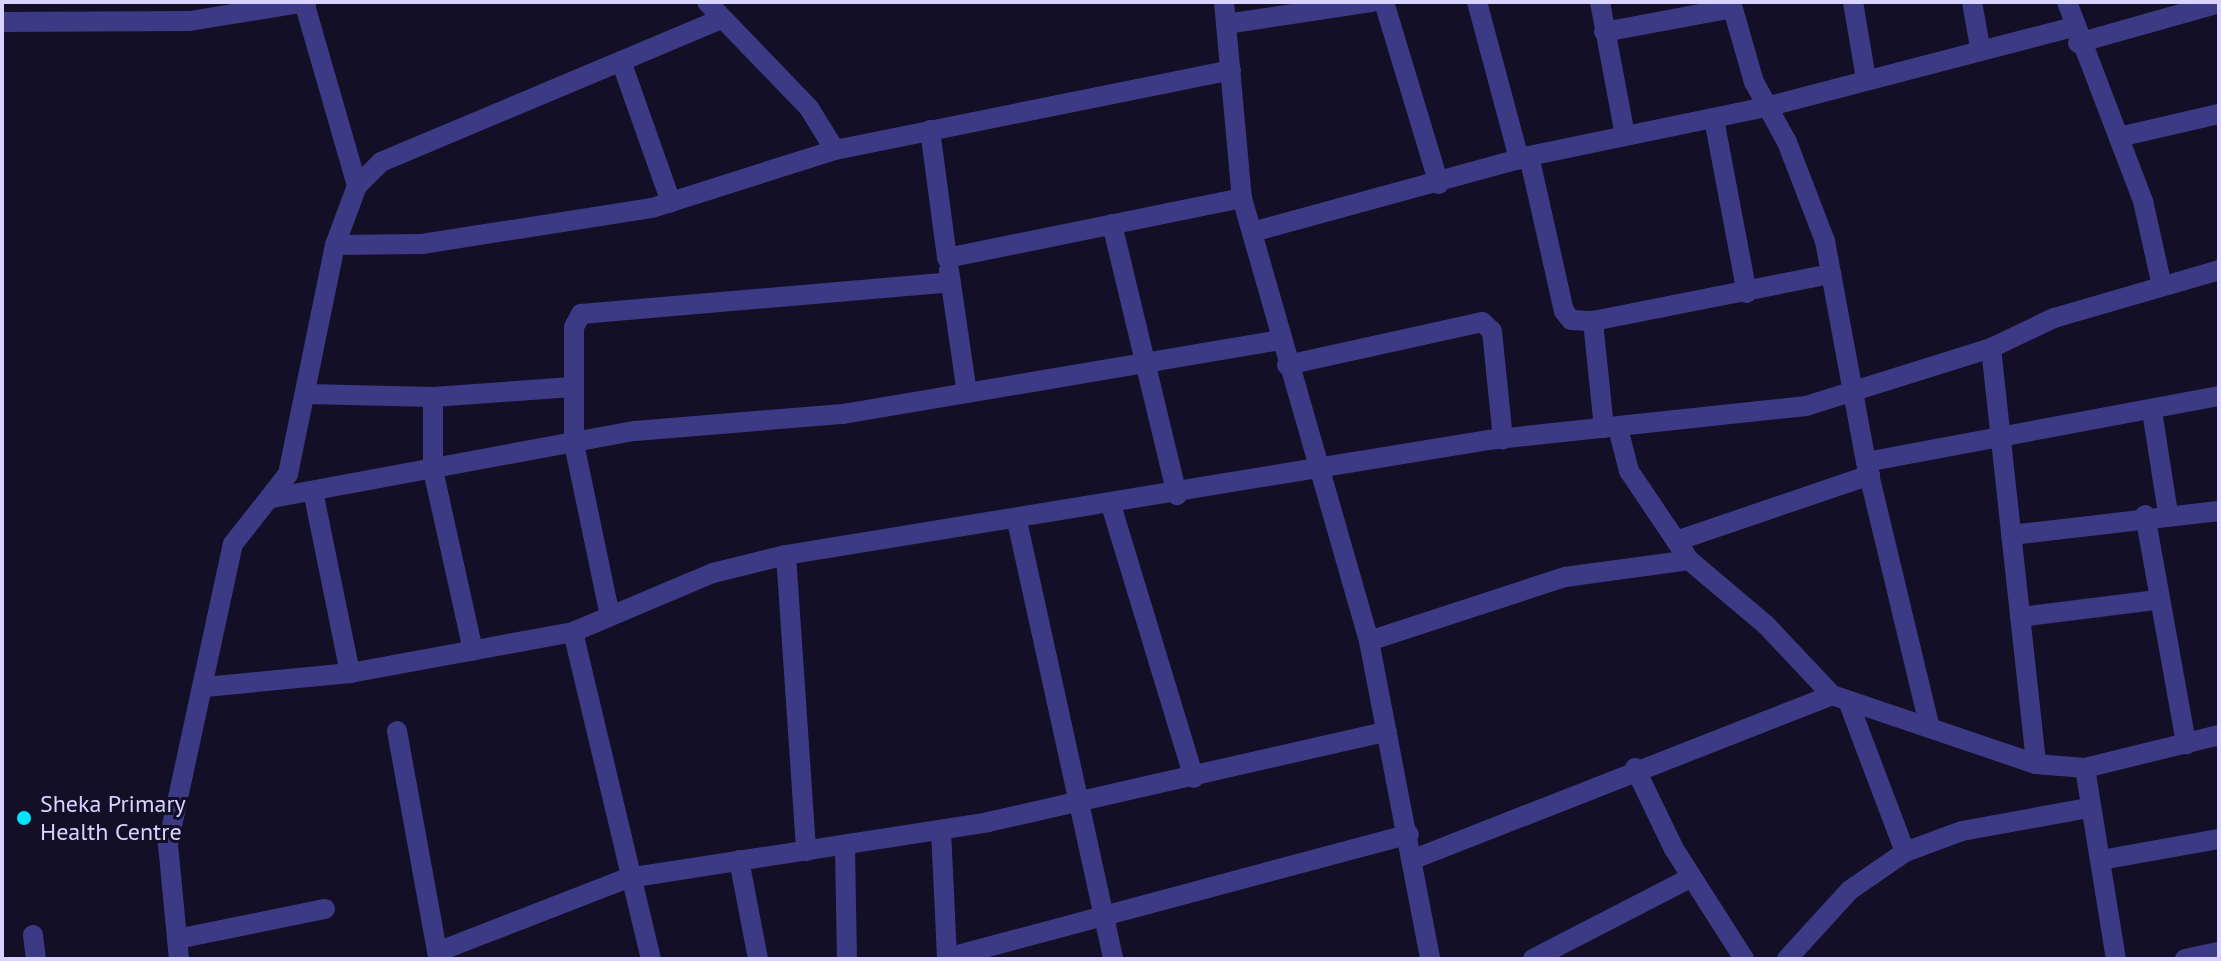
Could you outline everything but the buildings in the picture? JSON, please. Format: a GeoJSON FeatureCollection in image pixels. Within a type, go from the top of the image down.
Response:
{"type":"FeatureCollection","features":[{"type":"Feature","properties":{"kind":"street"},"geometry":{"type":"LineString","coordinates":[[2,22],[190,21],[305,2],[357,186]]}},
{"type":"Feature","properties":{"kind":"street"},"geometry":{"type":"LineString","coordinates":[[707,2],[719,20],[809,108],[835,150]]}},
{"type":"Feature","properties":{"kind":"street"},"geometry":{"type":"LineString","coordinates":[[1224,2],[1242,198],[1287,365],[1322,472],[1369,641],[1414,859],[1430,959]]}},
{"type":"Feature","properties":{"kind":"street"},"geometry":{"type":"LineString","coordinates":[[1226,24],[1372,2]]}},
{"type":"Feature","properties":{"kind":"street"},"geometry":{"type":"LineString","coordinates":[[1384,2],[1439,184]]}},
{"type":"Feature","properties":{"kind":"street"},"geometry":{"type":"LineString","coordinates":[[1477,2],[1524,157],[1564,311],[1571,320],[1593,321],[1831,274]]}},
{"type":"Feature","properties":{"kind":"street"},"geometry":{"type":"LineString","coordinates":[[1600,2],[1625,136]]}},
{"type":"Feature","properties":{"kind":"street"},"geometry":{"type":"LineString","coordinates":[[1853,2],[1866,79]]}},
{"type":"Feature","properties":{"kind":"street"},"geometry":{"type":"LineString","coordinates":[[1972,2],[1980,47]]}},
{"type":"Feature","properties":{"kind":"street"},"geometry":{"type":"LineString","coordinates":[[2067,2],[2076,35],[2143,201],[2162,286]]}},
{"type":"Feature","properties":{"kind":"street"},"geometry":{"type":"LineString","coordinates":[[1252,232],[1439,184],[1524,157],[1766,107],[1980,47],[2076,35],[2184,8],[2219,3]]}},
{"type":"Feature","properties":{"kind":"street"},"geometry":{"type":"LineString","coordinates":[[1604,32],[1731,5],[1766,107],[1787,142],[1831,274],[1868,469],[1929,725]]}},
{"type":"Feature","properties":{"kind":"street"},"geometry":{"type":"LineString","coordinates":[[325,909],[178,949],[168,844],[205,687],[233,544],[246,520],[272,498],[288,474],[307,394],[335,245],[357,186],[381,162],[719,20]]}},
{"type":"Feature","properties":{"kind":"street"},"geometry":{"type":"LineString","coordinates":[[621,61],[671,202]]}},
{"type":"Feature","properties":{"kind":"street"},"geometry":{"type":"LineString","coordinates":[[335,245],[529,230],[671,202],[835,150],[1231,70]]}},
{"type":"Feature","properties":{"kind":"street"},"geometry":{"type":"LineString","coordinates":[[2119,137],[2219,114]]}},
{"type":"Feature","properties":{"kind":"street"},"geometry":{"type":"LineString","coordinates":[[1714,119],[1747,293]]}},
{"type":"Feature","properties":{"kind":"street"},"geometry":{"type":"LineString","coordinates":[[930,130],[967,393]]}},
{"type":"Feature","properties":{"kind":"street"},"geometry":{"type":"LineString","coordinates":[[947,258],[1242,198]]}},
{"type":"Feature","properties":{"kind":"street"},"geometry":{"type":"LineString","coordinates":[[1112,224],[1177,495]]}},
{"type":"Feature","properties":{"kind":"street"},"geometry":{"type":"LineString","coordinates":[[205,687],[350,673],[573,632],[713,573],[786,555],[1322,472],[1503,439],[1853,396],[1991,348],[2054,318],[2219,270]]}},
{"type":"Feature","properties":{"kind":"street"},"geometry":{"type":"LineString","coordinates":[[610,616],[574,443],[572,387],[581,314],[951,282]]}},
{"type":"Feature","properties":{"kind":"street"},"geometry":{"type":"LineString","coordinates":[[1593,321],[1611,428],[1629,471],[1689,560],[1766,625],[1840,698],[1905,852]]}},
{"type":"Feature","properties":{"kind":"street"},"geometry":{"type":"LineString","coordinates":[[1287,365],[1482,322],[1492,331],[1503,439]]}},
{"type":"Feature","properties":{"kind":"street"},"geometry":{"type":"LineString","coordinates":[[272,498],[574,443],[967,393],[1280,340]]}},
{"type":"Feature","properties":{"kind":"street"},"geometry":{"type":"LineString","coordinates":[[1991,348],[2036,764]]}},
{"type":"Feature","properties":{"kind":"street"},"geometry":{"type":"LineString","coordinates":[[307,394],[433,397],[572,387]]}},
{"type":"Feature","properties":{"kind":"street"},"geometry":{"type":"LineString","coordinates":[[1676,541],[1868,469],[2219,396]]}},
{"type":"Feature","properties":{"kind":"street"},"geometry":{"type":"LineString","coordinates":[[433,397],[433,470],[473,651]]}},
{"type":"Feature","properties":{"kind":"street"},"geometry":{"type":"LineString","coordinates":[[2152,411],[2168,513]]}},
{"type":"Feature","properties":{"kind":"street"},"geometry":{"type":"LineString","coordinates":[[313,491],[350,673]]}},
{"type":"Feature","properties":{"kind":"street"},"geometry":{"type":"LineString","coordinates":[[1111,505],[1194,778]]}},
{"type":"Feature","properties":{"kind":"street"},"geometry":{"type":"LineString","coordinates":[[2011,535],[2145,515],[2219,511]]}},
{"type":"Feature","properties":{"kind":"street"},"geometry":{"type":"LineString","coordinates":[[2145,515],[2157,600],[2186,744]]}},
{"type":"Feature","properties":{"kind":"street"},"geometry":{"type":"LineString","coordinates":[[1017,521],[1113,959]]}},
{"type":"Feature","properties":{"kind":"street"},"geometry":{"type":"LineString","coordinates":[[786,555],[806,851]]}},
{"type":"Feature","properties":{"kind":"street"},"geometry":{"type":"LineString","coordinates":[[1369,641],[1565,577],[1689,560]]}},
{"type":"Feature","properties":{"kind":"street"},"geometry":{"type":"LineString","coordinates":[[2020,617],[2157,600]]}},
{"type":"Feature","properties":{"kind":"street"},"geometry":{"type":"LineString","coordinates":[[573,632],[628,878],[651,959]]}},
{"type":"Feature","properties":{"kind":"street"},"geometry":{"type":"LineString","coordinates":[[1414,859],[1635,768],[1840,698],[1929,725],[2036,764],[2085,768],[2219,735]]}},
{"type":"Feature","properties":{"kind":"street"},"geometry":{"type":"LineString","coordinates":[[397,731],[432,957],[628,878],[845,847],[1081,803],[1387,731]]}},
{"type":"Feature","properties":{"kind":"street"},"geometry":{"type":"LineString","coordinates":[[1635,768],[1690,878],[1744,959]]}},
{"type":"Feature","properties":{"kind":"street"},"geometry":{"type":"LineString","coordinates":[[2085,768],[2089,808],[2101,860],[2116,959]]}},
{"type":"Feature","properties":{"kind":"street"},"geometry":{"type":"LineString","coordinates":[[1787,959],[1850,890],[1905,852],[1962,831],[2089,808]]}},
{"type":"Feature","properties":{"kind":"street"},"geometry":{"type":"LineString","coordinates":[[941,830],[947,958],[1409,834]]}},
{"type":"Feature","properties":{"kind":"street"},"geometry":{"type":"LineString","coordinates":[[2101,860],[2219,839]]}},
{"type":"Feature","properties":{"kind":"street"},"geometry":{"type":"LineString","coordinates":[[845,847],[847,959]]}},
{"type":"Feature","properties":{"kind":"street"},"geometry":{"type":"LineString","coordinates":[[739,860],[758,959]]}},
{"type":"Feature","properties":{"kind":"street"},"geometry":{"type":"LineString","coordinates":[[1533,959],[1690,878]]}},
{"type":"Feature","properties":{"kind":"street"},"geometry":{"type":"LineString","coordinates":[[33,935],[36,959]]}},
{"type":"Feature","properties":{"kind":"street"},"geometry":{"type":"LineString","coordinates":[[2185,959],[2219,952]]}},
{"type":"Feature","properties":{"kind":"place","name":"Sheka Primary Health Centre"},"geometry":{"type":"Point","coordinates":[24,818]}}]}
